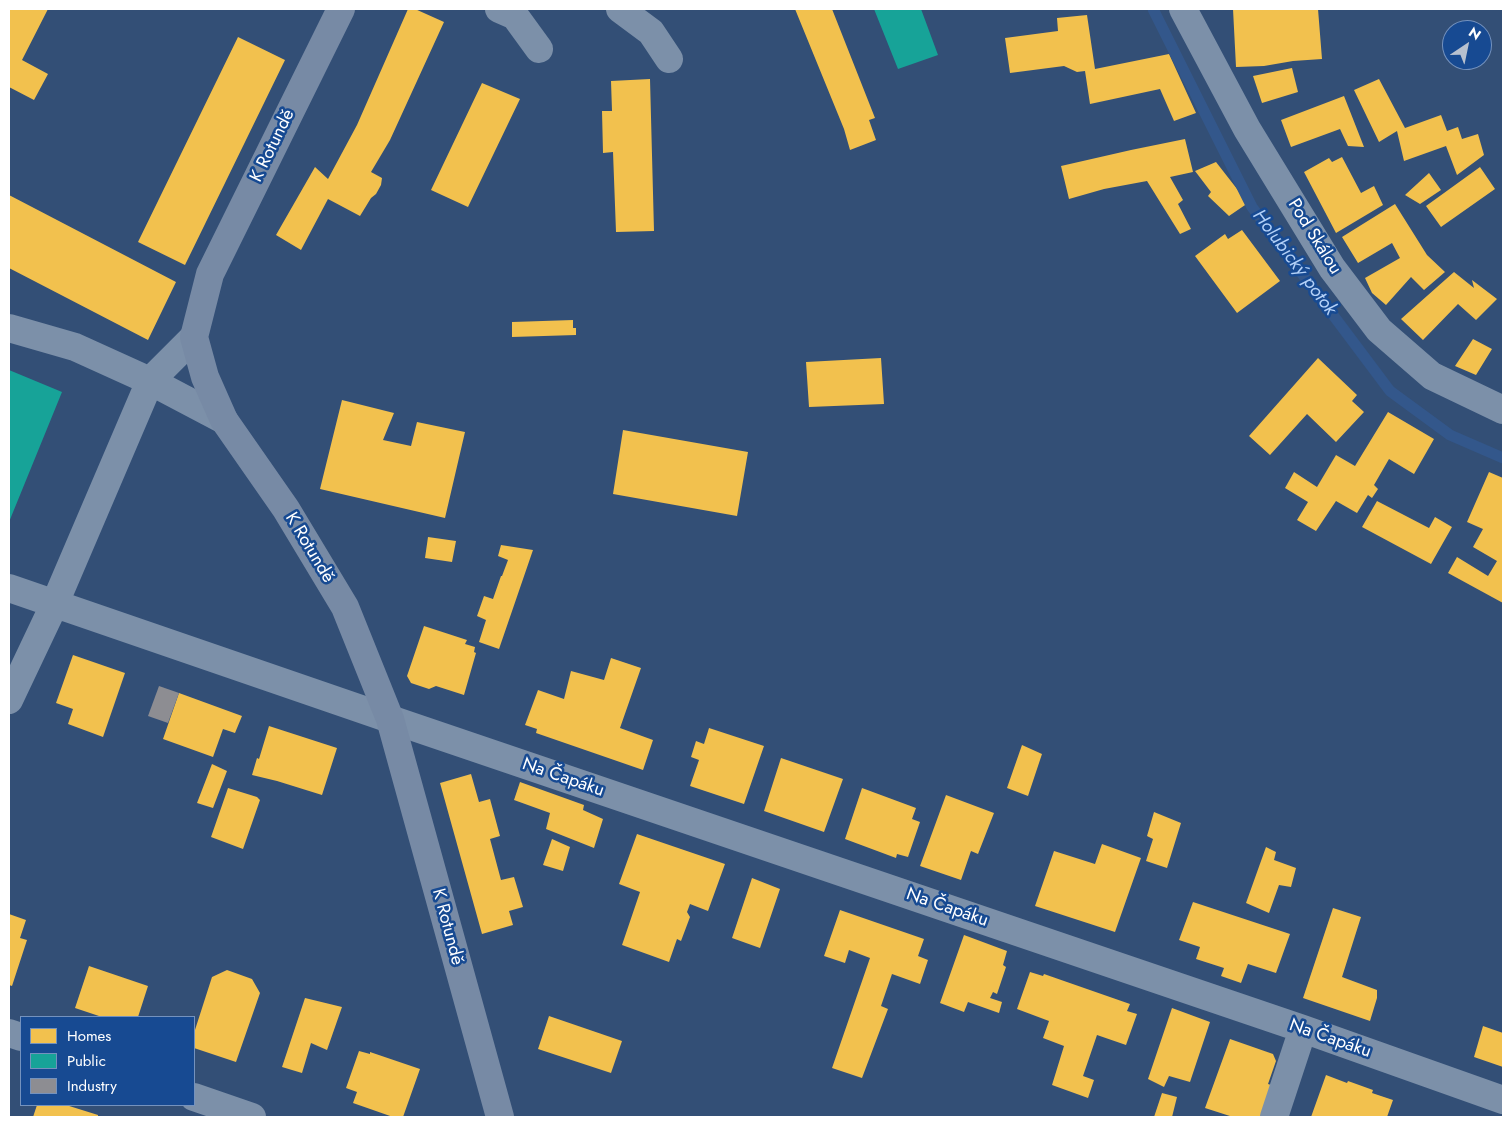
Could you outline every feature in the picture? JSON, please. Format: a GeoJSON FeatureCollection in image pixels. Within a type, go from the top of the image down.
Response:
{"type":"FeatureCollection","features":[{"type":"Feature","properties":{"kind":"street","name":"K Rotundě"},"geometry":{"type":"LineString","coordinates":[[341,9],[210,274],[194,337],[205,377],[224,420],[286,509],[345,607],[390,719],[500,1117]]}},
{"type":"Feature","properties":{"kind":"street"},"geometry":{"type":"LineString","coordinates":[[499,9],[515,16],[539,49]]}},
{"type":"Feature","properties":{"kind":"street"},"geometry":{"type":"LineString","coordinates":[[620,9],[651,32],[669,59]]}},
{"type":"Feature","properties":{"kind":"street","name":"Pod Skálou"},"geometry":{"type":"LineString","coordinates":[[1183,9],[1257,145],[1332,268],[1379,330],[1432,376],[1503,410]]}},
{"type":"Feature","properties":{"kind":"street"},"geometry":{"type":"LineString","coordinates":[[9,328],[75,347],[150,381],[224,420]]}},
{"type":"Feature","properties":{"kind":"street"},"geometry":{"type":"LineString","coordinates":[[9,700],[55,603],[150,381],[194,337]]}},
{"type":"Feature","properties":{"kind":"street","name":"Na Čapáku"},"geometry":{"type":"LineString","coordinates":[[9,588],[1303,1029],[1503,1100]]}},
{"type":"Feature","properties":{"kind":"street"},"geometry":{"type":"LineString","coordinates":[[1274,1117],[1303,1029]]}},
{"type":"Feature","properties":{"kind":"street"},"geometry":{"type":"LineString","coordinates":[[195,1097],[252,1117]]}},
{"type":"Feature","properties":{"kind":"building: Homes"},"geometry":{"type":"Polygon","coordinates":[[[9,9],[48,9],[22,60],[48,74],[34,100],[9,87],[9,9]]]}},
{"type":"Feature","properties":{"kind":"building: Homes"},"geometry":{"type":"Polygon","coordinates":[[[408,9],[415,9],[444,22],[390,140],[371,172],[382,178],[381,185],[360,216],[328,199],[301,250],[276,235],[315,167],[328,179],[357,125],[408,9]]]}},
{"type":"Feature","properties":{"kind":"building: Homes"},"geometry":{"type":"Polygon","coordinates":[[[795,9],[832,9],[875,118],[869,120],[876,140],[850,150],[844,129],[795,9]]]}},
{"type":"Feature","properties":{"kind":"building: Homes"},"geometry":{"type":"Polygon","coordinates":[[[1233,9],[1318,9],[1322,59],[1264,66],[1236,67],[1233,9]]]}},
{"type":"Feature","properties":{"kind":"building: Homes"},"geometry":{"type":"Polygon","coordinates":[[[1087,15],[1095,69],[1169,54],[1196,113],[1174,121],[1160,89],[1090,104],[1085,71],[1077,72],[1064,66],[1010,73],[1005,38],[1058,31],[1057,18],[1087,15]]]}},
{"type":"Feature","properties":{"kind":"building: Homes"},"geometry":{"type":"Polygon","coordinates":[[[238,37],[285,60],[185,265],[138,242],[238,37]]]}},
{"type":"Feature","properties":{"kind":"building: Homes"},"geometry":{"type":"Polygon","coordinates":[[[1292,68],[1298,92],[1262,103],[1253,76],[1292,68]]]}},
{"type":"Feature","properties":{"kind":"building: Homes"},"geometry":{"type":"Polygon","coordinates":[[[650,79],[654,231],[616,232],[613,152],[603,153],[602,111],[612,111],[611,81],[650,79]]]}},
{"type":"Feature","properties":{"kind":"building: Homes"},"geometry":{"type":"Polygon","coordinates":[[[1379,79],[1405,128],[1441,115],[1447,131],[1458,127],[1462,139],[1478,134],[1484,155],[1457,175],[1446,146],[1404,161],[1397,131],[1379,142],[1354,90],[1379,79]]]}},
{"type":"Feature","properties":{"kind":"building: Homes"},"geometry":{"type":"Polygon","coordinates":[[[482,83],[520,99],[468,207],[431,190],[482,83]]]}},
{"type":"Feature","properties":{"kind":"building: Homes"},"geometry":{"type":"Polygon","coordinates":[[[1344,96],[1364,147],[1348,146],[1340,129],[1291,147],[1281,120],[1344,96]]]}},
{"type":"Feature","properties":{"kind":"building: Homes"},"geometry":{"type":"Polygon","coordinates":[[[1185,139],[1193,172],[1170,177],[1183,200],[1178,204],[1191,229],[1180,234],[1147,181],[1104,189],[1069,199],[1061,166],[1185,139]]]}},
{"type":"Feature","properties":{"kind":"building: Homes"},"geometry":{"type":"Polygon","coordinates":[[[1342,157],[1361,193],[1374,186],[1383,205],[1336,233],[1304,172],[1329,158],[1332,162],[1342,157]]]}},
{"type":"Feature","properties":{"kind":"building: Homes"},"geometry":{"type":"Polygon","coordinates":[[[1216,162],[1248,203],[1229,216],[1208,196],[1211,192],[1195,171],[1216,162]]]}},
{"type":"Feature","properties":{"kind":"building: Homes"},"geometry":{"type":"Polygon","coordinates":[[[1480,167],[1495,189],[1441,227],[1426,206],[1480,167]]]}},
{"type":"Feature","properties":{"kind":"building: Homes"},"geometry":{"type":"Polygon","coordinates":[[[1429,173],[1441,190],[1420,204],[1405,195],[1429,173]]]}},
{"type":"Feature","properties":{"kind":"building: Homes"},"geometry":{"type":"Polygon","coordinates":[[[9,195],[176,282],[148,340],[9,268],[9,195]]]}},
{"type":"Feature","properties":{"kind":"building: Homes"},"geometry":{"type":"Polygon","coordinates":[[[1395,204],[1427,255],[1445,272],[1424,290],[1411,277],[1386,305],[1372,293],[1365,278],[1400,258],[1392,243],[1358,263],[1342,237],[1395,204]]]}},
{"type":"Feature","properties":{"kind":"building: Homes"},"geometry":{"type":"Polygon","coordinates":[[[1242,230],[1280,281],[1237,313],[1195,256],[1225,234],[1228,239],[1242,230]]]}},
{"type":"Feature","properties":{"kind":"building: Homes"},"geometry":{"type":"Polygon","coordinates":[[[1454,272],[1474,288],[1472,280],[1497,299],[1476,320],[1458,304],[1423,340],[1401,319],[1454,272]]]}},
{"type":"Feature","properties":{"kind":"building: Homes"},"geometry":{"type":"Polygon","coordinates":[[[573,320],[573,328],[576,328],[576,335],[512,337],[512,322],[573,320]]]}},
{"type":"Feature","properties":{"kind":"building: Homes"},"geometry":{"type":"Polygon","coordinates":[[[1473,339],[1492,349],[1476,375],[1455,366],[1473,339]]]}},
{"type":"Feature","properties":{"kind":"building: Homes"},"geometry":{"type":"Polygon","coordinates":[[[881,358],[884,404],[809,407],[806,362],[881,358]]]}},
{"type":"Feature","properties":{"kind":"building: Homes"},"geometry":{"type":"Polygon","coordinates":[[[1318,358],[1357,395],[1352,401],[1364,412],[1336,442],[1307,414],[1270,455],[1249,436],[1318,358]]]}},
{"type":"Feature","properties":{"kind":"building: Homes"},"geometry":{"type":"Polygon","coordinates":[[[342,400],[394,413],[383,440],[411,446],[417,422],[465,432],[445,518],[320,489],[342,400]]]}},
{"type":"Feature","properties":{"kind":"building: Homes"},"geometry":{"type":"Polygon","coordinates":[[[1388,412],[1434,439],[1414,474],[1389,459],[1374,485],[1378,489],[1372,498],[1368,495],[1357,513],[1336,501],[1316,531],[1297,520],[1308,502],[1285,488],[1294,472],[1317,487],[1336,455],[1355,466],[1388,412]]]}},
{"type":"Feature","properties":{"kind":"building: Homes"},"geometry":{"type":"Polygon","coordinates":[[[623,430],[748,452],[737,516],[613,494],[623,430]]]}},
{"type":"Feature","properties":{"kind":"building: Homes"},"geometry":{"type":"Polygon","coordinates":[[[1489,472],[1503,478],[1503,603],[1448,573],[1457,557],[1488,576],[1497,561],[1473,547],[1483,529],[1467,522],[1489,472]]]}},
{"type":"Feature","properties":{"kind":"building: Homes"},"geometry":{"type":"Polygon","coordinates":[[[1377,501],[1429,528],[1435,517],[1452,527],[1431,564],[1362,527],[1377,501]]]}},
{"type":"Feature","properties":{"kind":"building: Homes"},"geometry":{"type":"Polygon","coordinates":[[[428,537],[456,541],[452,562],[425,558],[428,537]]]}},
{"type":"Feature","properties":{"kind":"building: Homes"},"geometry":{"type":"Polygon","coordinates":[[[501,545],[533,550],[499,649],[479,642],[486,620],[477,616],[484,596],[493,599],[508,560],[498,556],[501,545]]]}},
{"type":"Feature","properties":{"kind":"building: Homes"},"geometry":{"type":"Polygon","coordinates":[[[424,626],[467,640],[465,644],[475,647],[474,652],[476,653],[464,695],[436,686],[429,689],[411,683],[407,676],[424,626]]]}},
{"type":"Feature","properties":{"kind":"building: Homes"},"geometry":{"type":"Polygon","coordinates":[[[73,655],[125,673],[103,737],[68,724],[73,709],[56,703],[73,655]]]}},
{"type":"Feature","properties":{"kind":"building: Homes"},"geometry":{"type":"Polygon","coordinates":[[[611,658],[641,668],[620,728],[653,740],[643,770],[536,733],[537,729],[525,725],[538,690],[564,699],[571,671],[604,680],[611,658]]]}},
{"type":"Feature","properties":{"kind":"building: Homes"},"geometry":{"type":"Polygon","coordinates":[[[179,693],[242,716],[235,733],[223,729],[213,757],[163,739],[179,693]]]}},
{"type":"Feature","properties":{"kind":"building: Homes"},"geometry":{"type":"Polygon","coordinates":[[[269,726],[337,748],[322,795],[252,775],[269,726]]]}},
{"type":"Feature","properties":{"kind":"building: Homes"},"geometry":{"type":"Polygon","coordinates":[[[709,728],[764,746],[744,804],[690,786],[699,760],[691,757],[696,741],[704,744],[709,728]]]}},
{"type":"Feature","properties":{"kind":"building: Homes"},"geometry":{"type":"Polygon","coordinates":[[[1022,745],[1042,754],[1028,796],[1007,788],[1022,745]]]}},
{"type":"Feature","properties":{"kind":"building: Homes"},"geometry":{"type":"Polygon","coordinates":[[[781,758],[843,779],[824,832],[764,811],[781,758]]]}},
{"type":"Feature","properties":{"kind":"building: Homes"},"geometry":{"type":"Polygon","coordinates":[[[212,764],[227,771],[213,808],[197,803],[212,764]]]}},
{"type":"Feature","properties":{"kind":"building: Homes"},"geometry":{"type":"Polygon","coordinates":[[[471,774],[479,802],[490,799],[500,836],[490,839],[501,880],[514,877],[523,907],[509,911],[513,925],[482,934],[440,783],[471,774]]]}},
{"type":"Feature","properties":{"kind":"building: Homes"},"geometry":{"type":"Polygon","coordinates":[[[520,782],[584,805],[583,810],[603,819],[594,848],[546,829],[550,813],[514,800],[520,782]]]}},
{"type":"Feature","properties":{"kind":"building: Homes"},"geometry":{"type":"Polygon","coordinates":[[[228,788],[257,797],[260,800],[243,849],[211,837],[228,788]]]}},
{"type":"Feature","properties":{"kind":"building: Homes"},"geometry":{"type":"Polygon","coordinates":[[[862,788],[916,808],[912,819],[920,822],[908,857],[897,854],[896,858],[845,839],[862,788]]]}},
{"type":"Feature","properties":{"kind":"building: Homes"},"geometry":{"type":"Polygon","coordinates":[[[946,795],[994,813],[978,854],[971,851],[961,880],[920,866],[946,795]]]}},
{"type":"Feature","properties":{"kind":"building: Homes"},"geometry":{"type":"Polygon","coordinates":[[[1154,812],[1181,823],[1167,868],[1146,861],[1153,839],[1147,836],[1154,812]]]}},
{"type":"Feature","properties":{"kind":"building: Homes"},"geometry":{"type":"Polygon","coordinates":[[[637,834],[725,864],[708,911],[690,904],[687,912],[690,917],[681,941],[677,939],[669,962],[622,945],[640,892],[619,884],[637,834]]]}},
{"type":"Feature","properties":{"kind":"building: Homes"},"geometry":{"type":"Polygon","coordinates":[[[552,839],[570,847],[563,871],[543,865],[552,839]]]}},
{"type":"Feature","properties":{"kind":"building: Homes"},"geometry":{"type":"Polygon","coordinates":[[[1102,844],[1141,858],[1115,932],[1035,906],[1054,851],[1095,864],[1102,844]]]}},
{"type":"Feature","properties":{"kind":"building: Homes"},"geometry":{"type":"Polygon","coordinates":[[[1266,847],[1276,852],[1274,860],[1296,868],[1291,887],[1279,885],[1269,913],[1246,903],[1266,847]]]}},
{"type":"Feature","properties":{"kind":"building: Homes"},"geometry":{"type":"Polygon","coordinates":[[[752,878],[780,889],[760,948],[732,938],[752,878]]]}},
{"type":"Feature","properties":{"kind":"building: Homes"},"geometry":{"type":"Polygon","coordinates":[[[1193,902],[1290,934],[1276,973],[1248,964],[1241,983],[1221,976],[1224,968],[1196,959],[1200,947],[1179,940],[1193,902]]]}},
{"type":"Feature","properties":{"kind":"building: Homes"},"geometry":{"type":"Polygon","coordinates":[[[1333,908],[1361,917],[1342,977],[1377,990],[1377,998],[1370,1021],[1303,998],[1333,908]]]}},
{"type":"Feature","properties":{"kind":"building: Homes"},"geometry":{"type":"Polygon","coordinates":[[[840,910],[924,939],[918,956],[928,960],[920,984],[892,974],[881,1006],[888,1009],[862,1078],[832,1068],[870,958],[849,950],[845,963],[824,956],[840,910]]]}},
{"type":"Feature","properties":{"kind":"building: Homes"},"geometry":{"type":"Polygon","coordinates":[[[9,914],[26,920],[20,938],[27,940],[12,986],[9,985],[9,914]]]}},
{"type":"Feature","properties":{"kind":"building: Homes"},"geometry":{"type":"Polygon","coordinates":[[[964,935],[1007,951],[1003,965],[1006,967],[997,994],[993,992],[990,998],[1002,1002],[999,1013],[968,1002],[964,1012],[940,1003],[964,935]]]}},
{"type":"Feature","properties":{"kind":"building: Homes"},"geometry":{"type":"Polygon","coordinates":[[[89,966],[148,986],[138,1016],[99,1016],[75,1008],[89,966]]]}},
{"type":"Feature","properties":{"kind":"building: Homes"},"geometry":{"type":"Polygon","coordinates":[[[227,970],[252,979],[260,993],[236,1062],[195,1048],[195,1030],[212,977],[227,970]]]}},
{"type":"Feature","properties":{"kind":"building: Homes"},"geometry":{"type":"Polygon","coordinates":[[[1030,972],[1043,976],[1044,974],[1130,1004],[1127,1011],[1137,1014],[1126,1045],[1097,1035],[1083,1076],[1094,1080],[1088,1098],[1052,1085],[1064,1046],[1043,1038],[1049,1021],[1017,1009],[1030,972]]]}},
{"type":"Feature","properties":{"kind":"building: Homes"},"geometry":{"type":"Polygon","coordinates":[[[305,998],[342,1007],[327,1050],[311,1043],[302,1073],[282,1067],[305,998]]]}},
{"type":"Feature","properties":{"kind":"building: Homes"},"geometry":{"type":"Polygon","coordinates":[[[1172,1008],[1210,1022],[1190,1082],[1169,1076],[1164,1087],[1148,1079],[1172,1008]]]}},
{"type":"Feature","properties":{"kind":"building: Homes"},"geometry":{"type":"Polygon","coordinates":[[[549,1016],[622,1041],[611,1073],[538,1049],[549,1016]]]}},
{"type":"Feature","properties":{"kind":"building: Homes"},"geometry":{"type":"Polygon","coordinates":[[[1483,1026],[1503,1033],[1503,1067],[1474,1057],[1483,1026]]]}},
{"type":"Feature","properties":{"kind":"building: Homes"},"geometry":{"type":"Polygon","coordinates":[[[1230,1039],[1273,1054],[1276,1061],[1268,1084],[1277,1087],[1267,1117],[1233,1117],[1205,1108],[1230,1039]]]}},
{"type":"Feature","properties":{"kind":"building: Homes"},"geometry":{"type":"Polygon","coordinates":[[[359,1051],[370,1054],[370,1052],[420,1069],[403,1117],[393,1117],[353,1103],[357,1092],[346,1088],[359,1051]]]}},
{"type":"Feature","properties":{"kind":"building: Homes"},"geometry":{"type":"Polygon","coordinates":[[[1326,1075],[1373,1090],[1372,1093],[1393,1100],[1387,1117],[1311,1117],[1326,1075]]]}},
{"type":"Feature","properties":{"kind":"building: Homes"},"geometry":{"type":"Polygon","coordinates":[[[1162,1093],[1177,1097],[1172,1117],[1154,1117],[1162,1093]]]}},
{"type":"Feature","properties":{"kind":"building: Homes"},"geometry":{"type":"Polygon","coordinates":[[[37,1106],[69,1106],[98,1115],[98,1117],[33,1117],[37,1106]]]}},
{"type":"Feature","properties":{"kind":"building: Public"},"geometry":{"type":"Polygon","coordinates":[[[874,9],[921,9],[938,55],[898,69],[874,9]]]}},
{"type":"Feature","properties":{"kind":"building: Public"},"geometry":{"type":"Polygon","coordinates":[[[9,370],[62,392],[9,522],[9,370]]]}},
{"type":"Feature","properties":{"kind":"building: Industry"},"geometry":{"type":"Polygon","coordinates":[[[159,686],[179,693],[168,723],[148,716],[159,686]]]}},
{"type":"Feature","properties":{"kind":"waterway","name":"Holubický potok"},"geometry":{"type":"LineString","coordinates":[[1153,9],[1252,207],[1390,391],[1450,435],[1503,458]]}}]}
